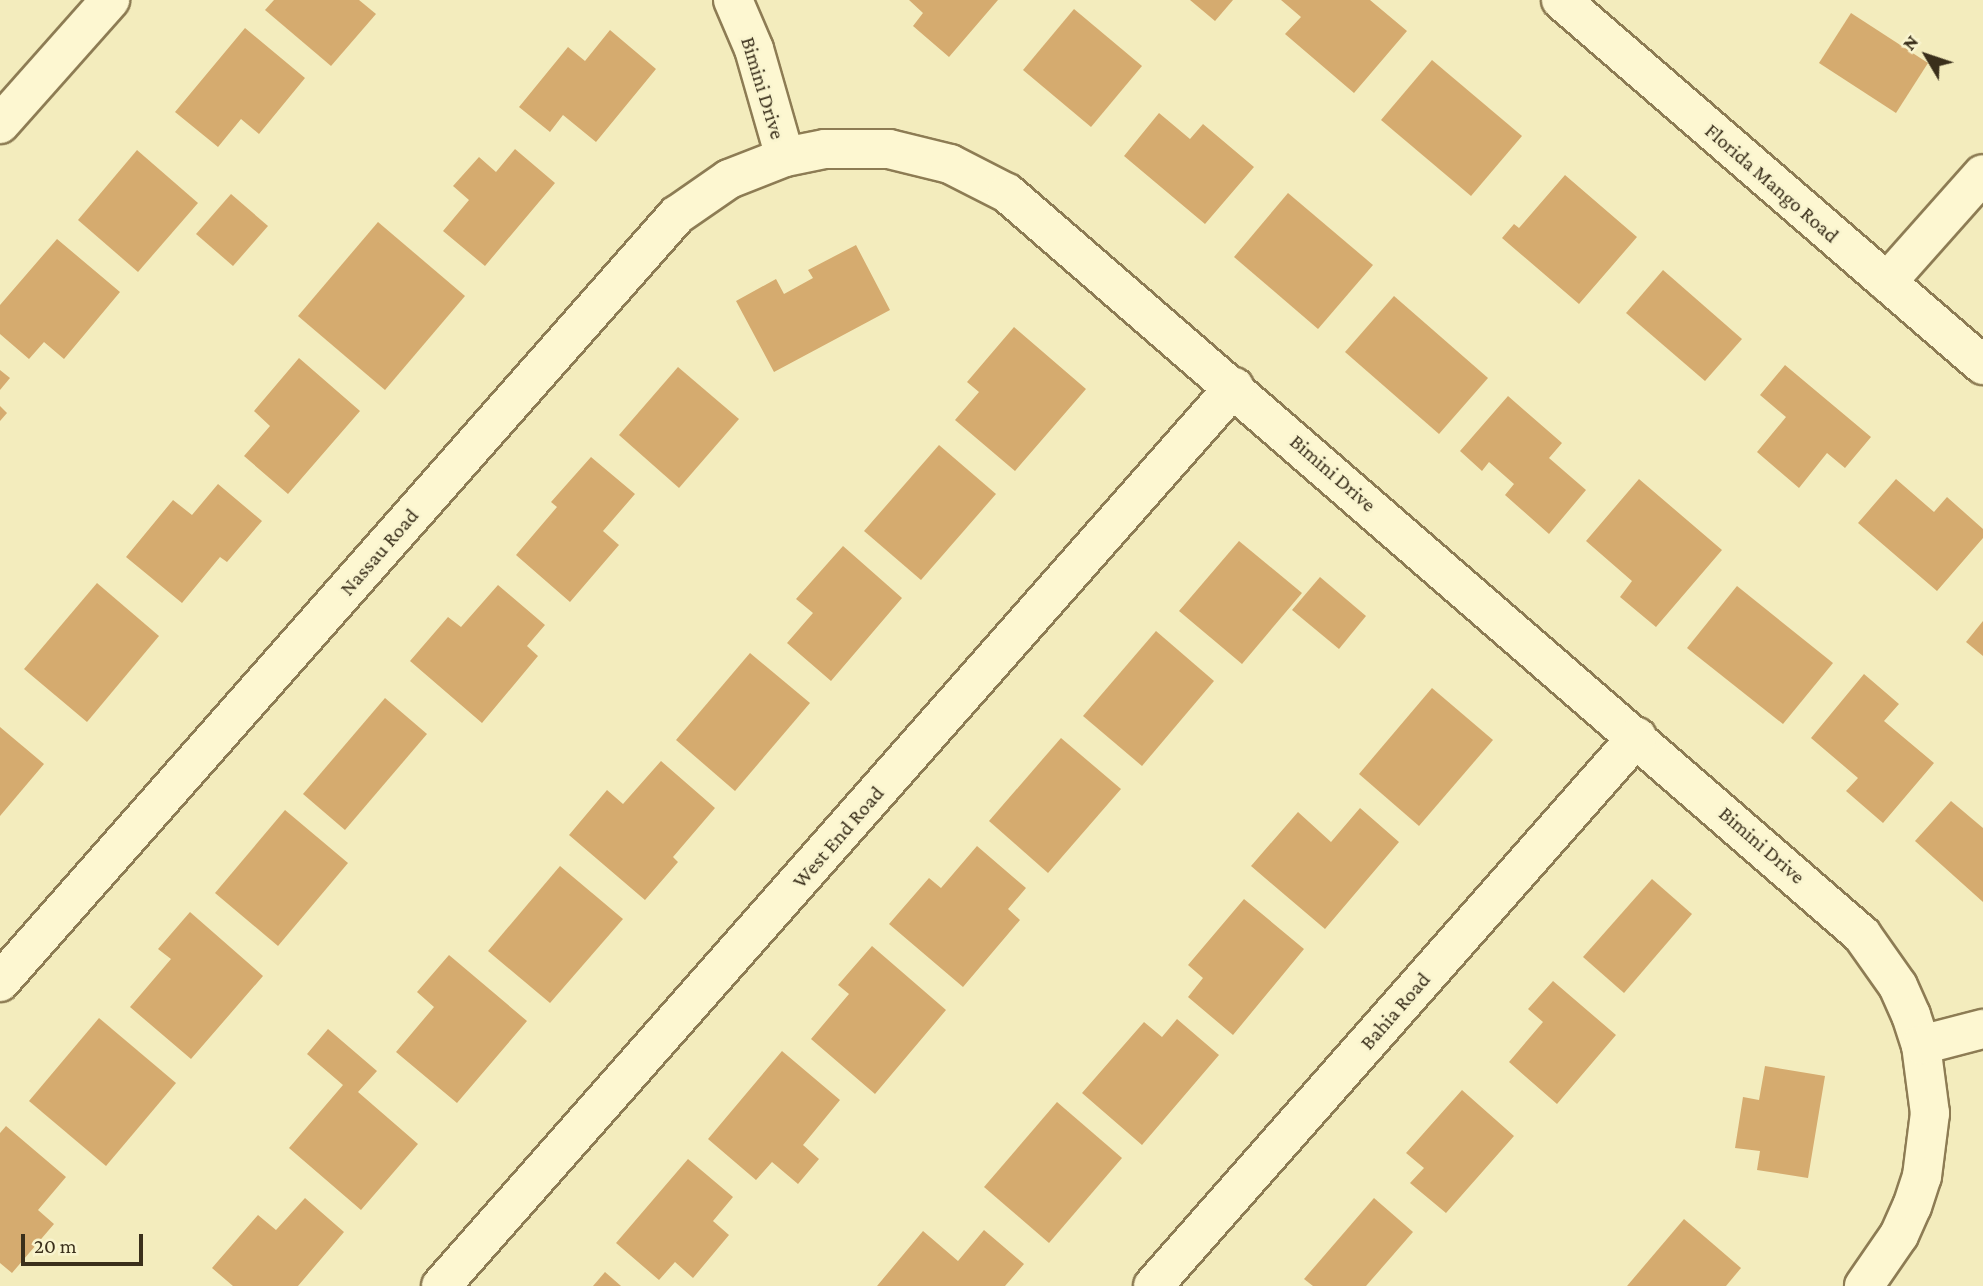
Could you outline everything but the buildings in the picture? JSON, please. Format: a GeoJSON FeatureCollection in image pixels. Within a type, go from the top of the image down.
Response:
{"type":"FeatureCollection","features":[{"type":"Feature","properties":{"kind":"street"},"geometry":{"type":"LineString","coordinates":[[0,124],[110,0]]}},
{"type":"Feature","properties":{"kind":"street","name":"Bimini Drive"},"geometry":{"type":"LineString","coordinates":[[733,0],[754,49],[785,157],[825,149],[889,149],[940,161],[979,177],[1007,193],[1862,934],[1898,986],[1921,1045],[1930,1113],[1922,1175],[1899,1235],[1864,1286]]}},
{"type":"Feature","properties":{"kind":"street","name":"Florida Mango Road"},"geometry":{"type":"LineString","coordinates":[[1561,0],[1983,365]]}},
{"type":"Feature","properties":{"kind":"street","name":"Nassau Road"},"geometry":{"type":"LineString","coordinates":[[0,982],[677,215],[729,179],[785,157]]}},
{"type":"Feature","properties":{"kind":"street"},"geometry":{"type":"LineString","coordinates":[[1887,282],[1983,174]]}},
{"type":"Feature","properties":{"kind":"street","name":"West End Road"},"geometry":{"type":"LineString","coordinates":[[442,1286],[1234,387]]}},
{"type":"Feature","properties":{"kind":"street","name":"Bahia Road"},"geometry":{"type":"LineString","coordinates":[[1153,1286],[1637,737]]}},
{"type":"Feature","properties":{"kind":"street"},"geometry":{"type":"LineString","coordinates":[[1921,1045],[1983,1029]]}}]}
